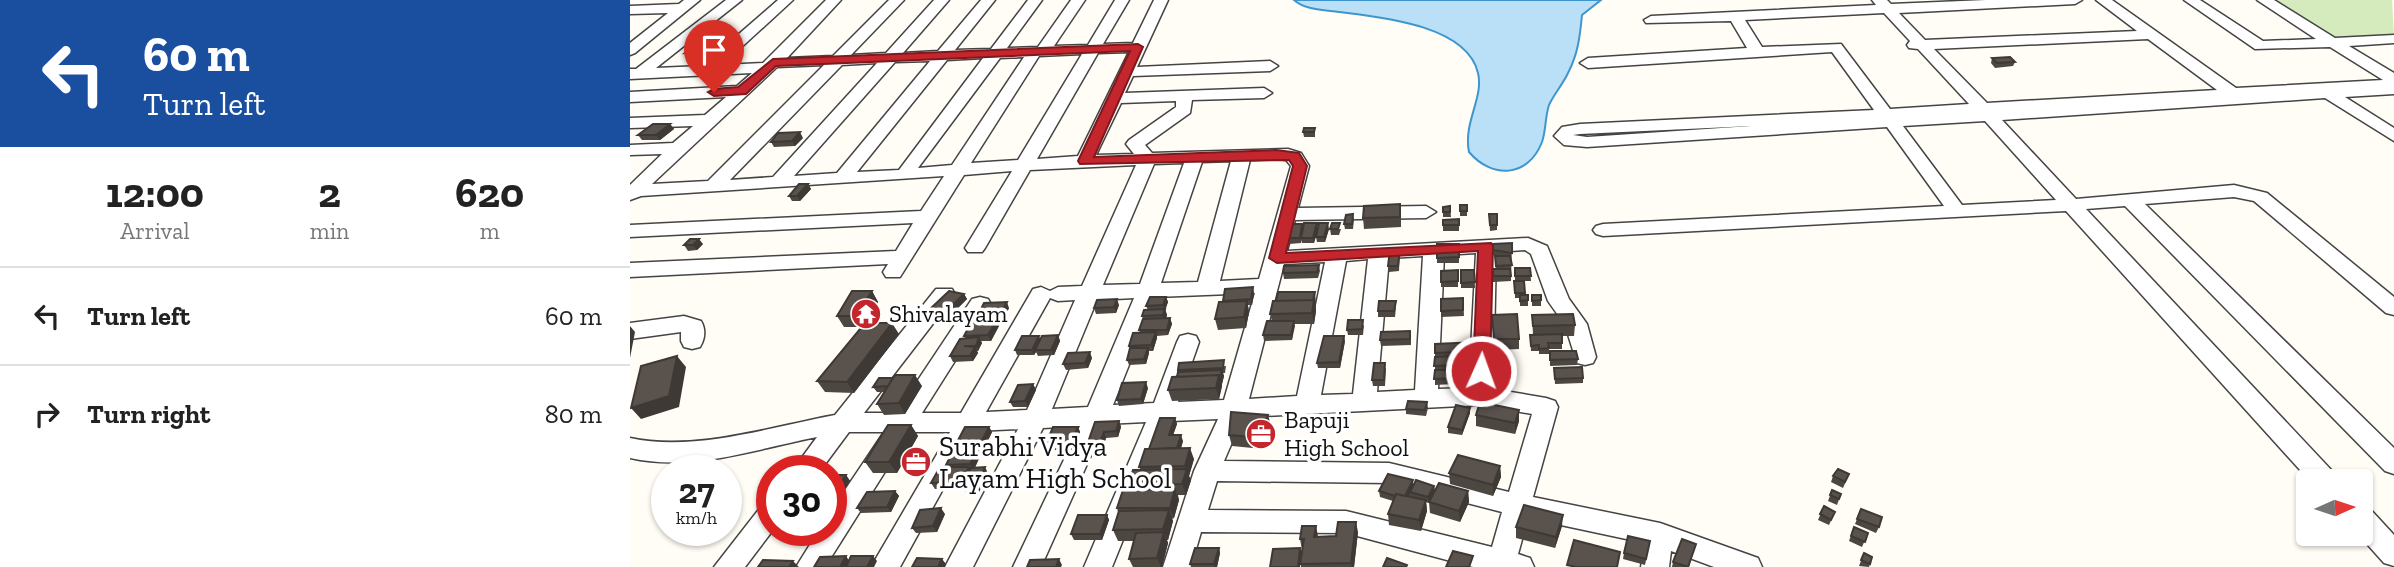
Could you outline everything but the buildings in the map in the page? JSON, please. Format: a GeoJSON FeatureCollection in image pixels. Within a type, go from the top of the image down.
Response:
{"type":"FeatureCollection","features":[{"type":"Feature","properties":{"kind":"street"},"geometry":{"type":"LineString","coordinates":[[634,74],[735,0]]}},
{"type":"Feature","properties":{"kind":"street"},"geometry":{"type":"LineString","coordinates":[[706,71],[786,0]]}},
{"type":"Feature","properties":{"kind":"street"},"geometry":{"type":"LineString","coordinates":[[631,193],[769,66],[834,0]]}},
{"type":"Feature","properties":{"kind":"street"},"geometry":{"type":"LineString","coordinates":[[715,184],[897,0]]}},
{"type":"Feature","properties":{"kind":"street"},"geometry":{"type":"LineString","coordinates":[[780,181],[942,0]]}},
{"type":"Feature","properties":{"kind":"street"},"geometry":{"type":"LineString","coordinates":[[842,179],[988,0]]}},
{"type":"Feature","properties":{"kind":"street"},"geometry":{"type":"LineString","coordinates":[[904,175],[1035,0]]}},
{"type":"Feature","properties":{"kind":"street"},"geometry":{"type":"LineString","coordinates":[[630,270],[897,265],[957,169],[1077,0]]}},
{"type":"Feature","properties":{"kind":"street"},"geometry":{"type":"LineString","coordinates":[[975,248],[1122,0]]}},
{"type":"Feature","properties":{"kind":"street"},"geometry":{"type":"LineString","coordinates":[[1088,161],[1114,98],[1161,0]]}},
{"type":"Feature","properties":{"kind":"street"},"geometry":{"type":"LineString","coordinates":[[1651,20],[1877,5],[2075,0]]}},
{"type":"Feature","properties":{"kind":"street"},"geometry":{"type":"LineString","coordinates":[[2103,0],[2238,97]]}},
{"type":"Feature","properties":{"kind":"street"},"geometry":{"type":"LineString","coordinates":[[2191,0],[2260,46],[2394,38]]}},
{"type":"Feature","properties":{"kind":"street"},"geometry":{"type":"LineString","coordinates":[[2264,0],[2394,82]]}},
{"type":"Feature","properties":{"kind":"street"},"geometry":{"type":"LineString","coordinates":[[630,10],[688,4]]}},
{"type":"Feature","properties":{"kind":"street"},"geometry":{"type":"LineString","coordinates":[[630,50],[688,4]]}},
{"type":"Feature","properties":{"kind":"street"},"geometry":{"type":"LineString","coordinates":[[1877,5],[2060,205],[2314,469]]}},
{"type":"Feature","properties":{"kind":"street"},"geometry":{"type":"LineString","coordinates":[[1735,16],[1757,52]]}},
{"type":"Feature","properties":{"kind":"street"},"geometry":{"type":"LineString","coordinates":[[630,30],[656,29]]}},
{"type":"Feature","properties":{"kind":"street"},"geometry":{"type":"LineString","coordinates":[[1914,45],[2150,35]]}},
{"type":"Feature","properties":{"kind":"street"},"geometry":{"type":"LineString","coordinates":[[634,74],[942,54],[1138,47]]}},
{"type":"Feature","properties":{"kind":"street"},"geometry":{"type":"LineString","coordinates":[[1588,63],[1836,47],[1957,211]]}},
{"type":"Feature","properties":{"kind":"street"},"geometry":{"type":"LineString","coordinates":[[1127,72],[1270,66]]}},
{"type":"Feature","properties":{"kind":"street"},"geometry":{"type":"LineString","coordinates":[[1204,94],[1218,69]]}},
{"type":"Feature","properties":{"kind":"street"},"geometry":{"type":"LineString","coordinates":[[2325,91],[2394,82]]}},
{"type":"Feature","properties":{"kind":"street"},"geometry":{"type":"LineString","coordinates":[[1887,119],[1580,129],[1568,131],[1563,136],[1576,142],[1977,113],[2394,89]]}},
{"type":"Feature","properties":{"kind":"street"},"geometry":{"type":"LineString","coordinates":[[630,97],[741,91]]}},
{"type":"Feature","properties":{"kind":"street"},"geometry":{"type":"LineString","coordinates":[[2325,91],[2394,136]]}},
{"type":"Feature","properties":{"kind":"street"},"geometry":{"type":"LineString","coordinates":[[1114,98],[1264,93]]}},
{"type":"Feature","properties":{"kind":"street"},"geometry":{"type":"LineString","coordinates":[[960,567],[1035,419],[1090,293],[1141,151],[1184,108],[1184,95]]}},
{"type":"Feature","properties":{"kind":"street"},"geometry":{"type":"LineString","coordinates":[[630,123],[710,120]]}},
{"type":"Feature","properties":{"kind":"street"},"geometry":{"type":"LineString","coordinates":[[630,150],[678,148]]}},
{"type":"Feature","properties":{"kind":"street"},"geometry":{"type":"LineString","coordinates":[[631,193],[715,184],[842,179],[1088,161],[1141,151],[1195,157],[1287,154],[1299,160],[1300,166],[1277,258],[1234,409],[1207,471],[1177,567]]}},
{"type":"Feature","properties":{"kind":"street"},"geometry":{"type":"LineString","coordinates":[[1207,289],[1242,155]]}},
{"type":"Feature","properties":{"kind":"street"},"geometry":{"type":"LineString","coordinates":[[1027,567],[1097,415],[1148,291],[1195,157]]}},
{"type":"Feature","properties":{"kind":"street"},"geometry":{"type":"LineString","coordinates":[[1603,230],[2060,205],[2234,191],[2260,197],[2394,308]]}},
{"type":"Feature","properties":{"kind":"street"},"geometry":{"type":"LineString","coordinates":[[2130,200],[2394,464]]}},
{"type":"Feature","properties":{"kind":"street"},"geometry":{"type":"LineString","coordinates":[[1287,214],[1426,212]]}},
{"type":"Feature","properties":{"kind":"street"},"geometry":{"type":"LineString","coordinates":[[630,231],[927,216]]}},
{"type":"Feature","properties":{"kind":"street"},"geometry":{"type":"LineString","coordinates":[[1277,258],[1528,244],[1540,250],[1559,302],[1576,324],[1585,357]]}},
{"type":"Feature","properties":{"kind":"street"},"geometry":{"type":"LineString","coordinates":[[1480,396],[1486,246]]}},
{"type":"Feature","properties":{"kind":"street"},"geometry":{"type":"LineString","coordinates":[[1426,398],[1434,249]]}},
{"type":"Feature","properties":{"kind":"street"},"geometry":{"type":"LineString","coordinates":[[1364,401],[1379,253]]}},
{"type":"Feature","properties":{"kind":"street"},"geometry":{"type":"LineString","coordinates":[[1308,402],[1337,255]]}},
{"type":"Feature","properties":{"kind":"street"},"geometry":{"type":"LineString","coordinates":[[885,567],[970,422],[1050,294],[1269,286]]}},
{"type":"Feature","properties":{"kind":"street"},"geometry":{"type":"LineString","coordinates":[[818,455],[944,294]]}},
{"type":"Feature","properties":{"kind":"street"},"geometry":{"type":"LineString","coordinates":[[810,567],[980,304]]}},
{"type":"Feature","properties":{"kind":"street"},"geometry":{"type":"LineString","coordinates":[[630,331],[684,324],[693,326],[692,341]]}},
{"type":"Feature","properties":{"kind":"street"},"geometry":{"type":"LineString","coordinates":[[1098,567],[1163,411],[1188,342]]}},
{"type":"Feature","properties":{"kind":"street"},"geometry":{"type":"LineString","coordinates":[[630,448],[653,453],[681,454],[843,423],[970,422],[1234,409],[1308,402],[1480,396],[1546,407],[1518,505],[1507,565],[1346,522],[1192,521]]}},
{"type":"Feature","properties":{"kind":"street"},"geometry":{"type":"LineString","coordinates":[[1207,471],[1389,472],[1518,505],[1660,535],[1748,567]]}},
{"type":"Feature","properties":{"kind":"street"},"geometry":{"type":"LineString","coordinates":[[2373,531],[2394,554]]}},
{"type":"Feature","properties":{"kind":"street"},"geometry":{"type":"LineString","coordinates":[[728,567],[756,532]]}},
{"type":"Feature","properties":{"kind":"street"},"geometry":{"type":"LineString","coordinates":[[1655,567],[1660,535]]}},
{"type":"Feature","properties":{"kind":"green space"},"geometry":{"type":"Polygon","coordinates":[[[2267,0],[2392,0],[2394,36],[2333,40],[2267,0]]]}},
{"type":"Feature","properties":{"kind":"water"},"geometry":{"type":"Polygon","coordinates":[[[1294,0],[1601,0],[1582,15],[1574,59],[1549,105],[1542,142],[1536,154],[1528,163],[1509,171],[1488,167],[1469,152],[1469,131],[1478,92],[1478,73],[1471,57],[1457,44],[1420,26],[1315,9],[1294,0]]]}},
{"type":"Feature","properties":{"kind":"place","name":"Shivalayam"},"geometry":{"type":"Point","coordinates":[866,314]}},
{"type":"Feature","properties":{"kind":"place","name":"Bapuji High School"},"geometry":{"type":"Point","coordinates":[1261,434]}},
{"type":"Feature","properties":{"kind":"place","name":"Surabhi Vidya Layam High School"},"geometry":{"type":"Point","coordinates":[916,462]}},
{"type":"Feature","properties":{"kind":"route"},"geometry":{"type":"LineString","coordinates":[[714,92],[741,91],[773,63],[1138,47],[1085,161],[1276,154],[1294,156],[1299,160],[1300,166],[1277,258],[1486,246],[1481,371]]}}]}
